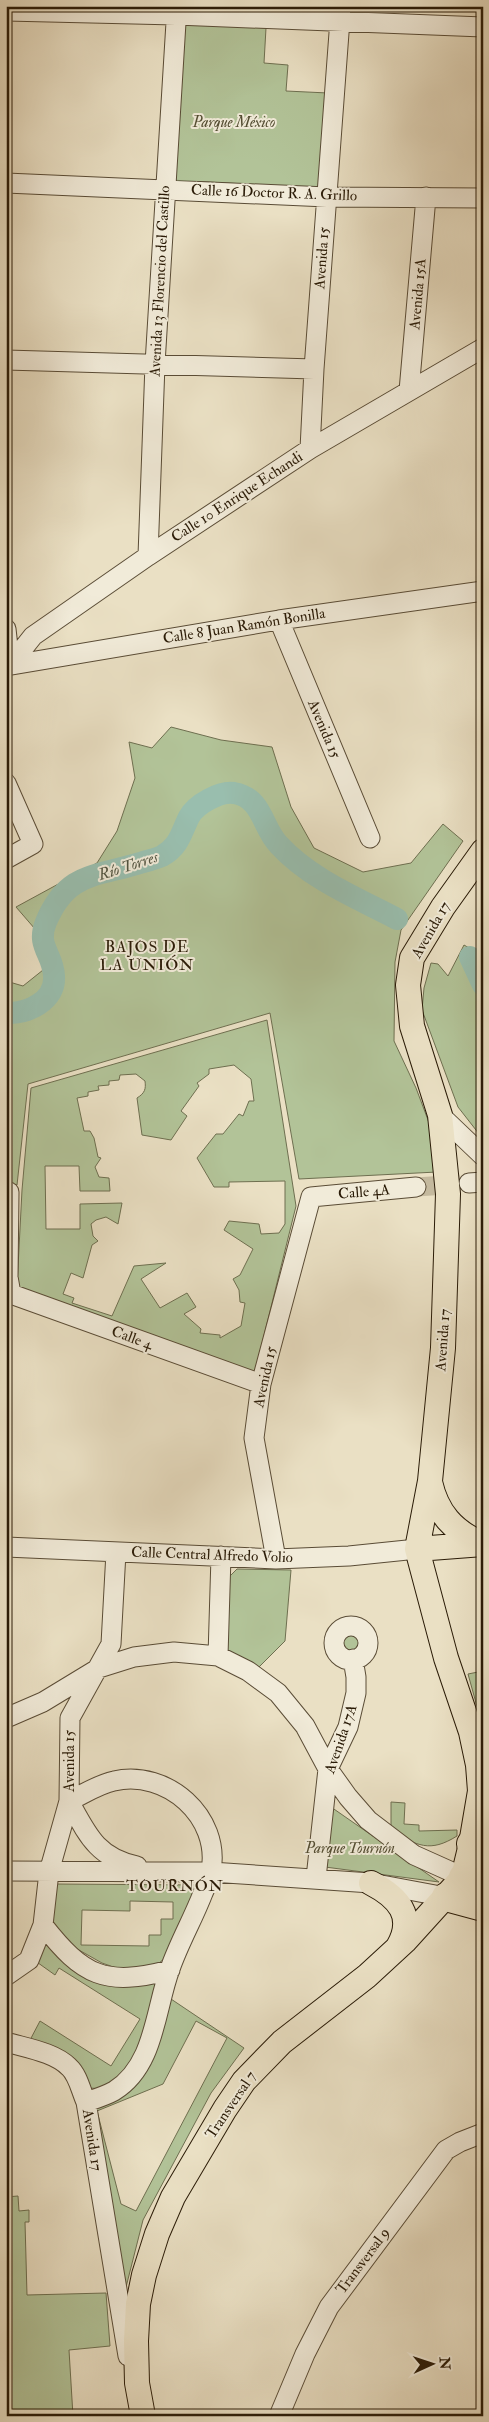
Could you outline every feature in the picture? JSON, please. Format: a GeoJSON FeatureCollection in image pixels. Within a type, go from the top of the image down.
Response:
{"type":"FeatureCollection","features":[{"type":"Feature","properties":{"kind":"highway"},"geometry":{"type":"LineString","coordinates":[[469,1872],[483,1907]]}},
{"type":"Feature","properties":{"kind":"main road","name":"Avenida 17"},"geometry":{"type":"LineString","coordinates":[[469,1872],[480,1791],[478,1764],[472,1738],[446,1658],[417,1549],[430,1481],[443,1348],[448,1194],[440,1115],[412,1026],[408,985],[412,958],[443,907],[483,851]]}},
{"type":"Feature","properties":{"kind":"main road"},"geometry":{"type":"LineString","coordinates":[[430,1481],[434,1498],[441,1514],[452,1527],[466,1537],[482,1544]]}},
{"type":"Feature","properties":{"kind":"main road"},"geometry":{"type":"LineString","coordinates":[[417,1549],[482,1544]]}},
{"type":"Feature","properties":{"kind":"main road","name":"Transversal 7"},"geometry":{"type":"LineString","coordinates":[[137,2384],[136,2341],[138,2304],[154,2242],[173,2198],[225,2109],[244,2081],[282,2042],[367,1976],[397,1948],[469,1872]]}},
{"type":"Feature","properties":{"kind":"main road"},"geometry":{"type":"LineString","coordinates":[[371,1883],[386,1891],[400,1905],[405,1927],[403,1939],[397,1948]]}},
{"type":"Feature","properties":{"kind":"main road","name":"Avenida 17"},"geometry":{"type":"LineString","coordinates":[[137,2384],[143,2416]]}},
{"type":"Feature","properties":{"kind":"street"},"geometry":{"type":"LineString","coordinates":[[6,11],[177,10],[340,13],[483,27]]}},
{"type":"Feature","properties":{"kind":"street","name":"Avenida 13 Florencio del Castillo"},"geometry":{"type":"LineString","coordinates":[[148,556],[155,364],[177,10]]}},
{"type":"Feature","properties":{"kind":"street","name":"Avenida 15"},"geometry":{"type":"LineString","coordinates":[[310,449],[314,369],[340,13]]}},
{"type":"Feature","properties":{"kind":"street","name":"Calle 16 Doctor R. A. Grillo"},"geometry":{"type":"LineString","coordinates":[[6,183],[166,188],[327,197],[483,198]]}},
{"type":"Feature","properties":{"kind":"street","name":"Avenida 15A"},"geometry":{"type":"LineString","coordinates":[[409,391],[426,197]]}},
{"type":"Feature","properties":{"kind":"street","name":"Calle 10 Enrique Echandi"},"geometry":{"type":"LineString","coordinates":[[7,665],[33,636],[148,556],[310,449],[483,348]]}},
{"type":"Feature","properties":{"kind":"street"},"geometry":{"type":"LineString","coordinates":[[6,360],[314,369]]}},
{"type":"Feature","properties":{"kind":"street","name":"Calle 8 Juan Ramón Bonilla"},"geometry":{"type":"LineString","coordinates":[[7,665],[279,620],[483,591]]}},
{"type":"Feature","properties":{"kind":"street","name":"Avenida 15"},"geometry":{"type":"LineString","coordinates":[[279,620],[370,838]]}},
{"type":"Feature","properties":{"kind":"street"},"geometry":{"type":"LineString","coordinates":[[6,629],[7,665]]}},
{"type":"Feature","properties":{"kind":"street"},"geometry":{"type":"LineString","coordinates":[[6,783],[34,844],[6,859]]}},
{"type":"Feature","properties":{"kind":"street"},"geometry":{"type":"LineString","coordinates":[[440,1115],[483,1156]]}},
{"type":"Feature","properties":{"kind":"street","name":"Calle 4A"},"geometry":{"type":"LineString","coordinates":[[311,1197],[416,1187]]}},
{"type":"Feature","properties":{"kind":"street","name":"Calle 4"},"geometry":{"type":"LineString","coordinates":[[8,1192],[8,1287],[11,1294],[260,1384]]}},
{"type":"Feature","properties":{"kind":"street","name":"Avenida 15"},"geometry":{"type":"LineString","coordinates":[[276,1559],[254,1438],[260,1384],[311,1197]]}},
{"type":"Feature","properties":{"kind":"street","name":"Calle Central Alfredo Volio"},"geometry":{"type":"LineString","coordinates":[[6,1547],[276,1559],[350,1556],[417,1549]]}},
{"type":"Feature","properties":{"kind":"street","name":"Avenida 15"},"geometry":{"type":"LineString","coordinates":[[6,1976],[28,1960],[43,1925],[49,1872],[69,1801],[70,1718],[111,1644],[116,1552]]}},
{"type":"Feature","properties":{"kind":"street"},"geometry":{"type":"LineString","coordinates":[[218,1656],[221,1556]]}},
{"type":"Feature","properties":{"kind":"street"},"geometry":{"type":"LineString","coordinates":[[6,1718],[43,1702],[99,1668],[153,1653],[192,1653],[218,1656],[248,1672],[278,1693],[305,1726],[328,1769],[348,1797],[384,1834],[414,1854],[469,1872]]}},
{"type":"Feature","properties":{"kind":"street","name":"Avenida 17A"},"geometry":{"type":"LineString","coordinates":[[316,1878],[328,1769],[352,1713],[356,1685],[353,1659]]}},
{"type":"Feature","properties":{"kind":"street","name":"Avenida 17"},"geometry":{"type":"LineString","coordinates":[[69,1801],[114,1781],[136,1779],[158,1783],[178,1793],[198,1815],[206,1827],[212,1849],[211,1872],[170,1970],[152,2037],[141,2060],[122,2085],[86,2102],[128,2358],[137,2384]]}},
{"type":"Feature","properties":{"kind":"street","name":"Avenida 15"},"geometry":{"type":"LineString","coordinates":[[69,1801],[100,1850],[119,1862],[162,1871]]}},
{"type":"Feature","properties":{"kind":"street"},"geometry":{"type":"LineString","coordinates":[[6,1871],[211,1872],[371,1883],[469,1872]]}},
{"type":"Feature","properties":{"kind":"street"},"geometry":{"type":"LineString","coordinates":[[201,1898],[223,1882],[250,1875]]}},
{"type":"Feature","properties":{"kind":"street"},"geometry":{"type":"LineString","coordinates":[[43,1925],[65,1953],[106,1977],[126,1979],[170,1970]]}},
{"type":"Feature","properties":{"kind":"street"},"geometry":{"type":"LineString","coordinates":[[6,2042],[56,2058],[69,2067],[78,2081],[86,2102]]}},
{"type":"Feature","properties":{"kind":"street","name":"Transversal 9"},"geometry":{"type":"LineString","coordinates":[[279,2416],[305,2354],[329,2307],[446,2150],[482,2133]]}},
{"type":"Feature","properties":{"kind":"green space","name":"Parque México"},"geometry":{"type":"Polygon","coordinates":[[[181,22],[266,28],[264,63],[288,65],[286,91],[328,93],[320,188],[170,180],[181,22]]]}},
{"type":"Feature","properties":{"kind":"green space"},"geometry":{"type":"Polygon","coordinates":[[[171,727],[221,740],[272,747],[291,807],[314,848],[363,872],[411,863],[443,824],[463,841],[401,930],[395,962],[394,1041],[416,1088],[431,1128],[437,1172],[299,1179],[270,1013],[28,1084],[17,1185],[6,1184],[6,981],[23,986],[48,966],[54,951],[16,907],[97,863],[117,831],[135,778],[129,742],[152,748],[171,727]]]}},
{"type":"Feature","properties":{"kind":"green space"},"geometry":{"type":"Polygon","coordinates":[[[464,945],[483,956],[483,1139],[458,1107],[422,1010],[424,988],[431,963],[438,964],[448,976],[464,945]]]}},
{"type":"Feature","properties":{"kind":"green space"},"geometry":{"type":"Polygon","coordinates":[[[267,1020],[296,1206],[254,1376],[17,1287],[22,1190],[31,1088],[267,1020]],[[234,1065],[209,1069],[209,1074],[197,1083],[199,1086],[181,1111],[187,1116],[171,1140],[142,1135],[137,1098],[144,1091],[145,1081],[136,1074],[120,1075],[119,1080],[109,1081],[109,1085],[98,1086],[99,1090],[88,1092],[88,1096],[77,1098],[84,1131],[90,1131],[94,1138],[98,1157],[101,1158],[95,1167],[99,1177],[109,1178],[110,1191],[80,1191],[79,1166],[45,1166],[46,1229],[80,1229],[80,1204],[122,1203],[118,1224],[106,1217],[96,1220],[91,1224],[93,1236],[98,1241],[92,1245],[83,1278],[71,1273],[63,1294],[74,1298],[72,1303],[112,1316],[134,1266],[166,1263],[141,1279],[160,1308],[187,1293],[196,1307],[184,1314],[201,1329],[200,1333],[220,1335],[220,1338],[241,1326],[245,1303],[240,1302],[239,1290],[233,1279],[240,1275],[253,1249],[224,1230],[229,1221],[259,1224],[261,1234],[279,1233],[285,1224],[285,1181],[229,1182],[229,1187],[214,1187],[197,1158],[216,1134],[223,1134],[239,1114],[243,1116],[249,1101],[254,1101],[251,1079],[234,1065]]]}},
{"type":"Feature","properties":{"kind":"green space"},"geometry":{"type":"Polygon","coordinates":[[[237,1569],[291,1570],[285,1641],[255,1671],[227,1651],[228,1578],[237,1569]]]}},
{"type":"Feature","properties":{"kind":"green space"},"geometry":{"type":"Polygon","coordinates":[[[351,1631],[360,1634],[363,1643],[360,1652],[351,1655],[342,1652],[339,1643],[342,1634],[351,1631]]]}},
{"type":"Feature","properties":{"kind":"green space"},"geometry":{"type":"Polygon","coordinates":[[[483,1671],[483,1717],[478,1710],[468,1674],[483,1671]]]}},
{"type":"Feature","properties":{"kind":"green space"},"geometry":{"type":"Polygon","coordinates":[[[391,1802],[405,1803],[404,1824],[419,1825],[419,1831],[457,1830],[457,1836],[431,1846],[408,1840],[391,1830],[391,1802]]]}},
{"type":"Feature","properties":{"kind":"green space","name":"Parque Tournón"},"geometry":{"type":"Polygon","coordinates":[[[331,1807],[439,1882],[325,1867],[331,1807]]]}},
{"type":"Feature","properties":{"kind":"green space"},"geometry":{"type":"Polygon","coordinates":[[[55,1884],[196,1885],[170,1954],[159,1963],[125,1971],[102,1963],[70,1945],[47,1919],[55,1884]],[[130,1901],[130,1911],[82,1910],[81,1945],[149,1946],[149,1935],[161,1935],[161,1919],[173,1919],[173,1902],[130,1901]]]}},
{"type":"Feature","properties":{"kind":"green space"},"geometry":{"type":"Polygon","coordinates":[[[45,1937],[64,1960],[161,1980],[146,2038],[129,2067],[103,2089],[90,2088],[29,2042],[40,2021],[111,2066],[140,2019],[59,1968],[55,1975],[34,1960],[45,1937]]]}},
{"type":"Feature","properties":{"kind":"green space"},"geometry":{"type":"Polygon","coordinates":[[[171,1999],[244,2048],[211,2093],[143,2220],[123,2299],[93,2105],[114,2098],[171,1999]],[[196,2021],[163,2084],[97,2111],[121,2204],[136,2211],[227,2038],[196,2021]]]}},
{"type":"Feature","properties":{"kind":"green space"},"geometry":{"type":"Polygon","coordinates":[[[18,2196],[19,2211],[29,2210],[29,2222],[25,2222],[27,2295],[106,2293],[110,2346],[69,2350],[73,2416],[6,2416],[6,2197],[18,2196]]]}},
{"type":"Feature","properties":{"kind":"waterway","name":"Río Torres"},"geometry":{"type":"LineString","coordinates":[[6,1013],[14,1013],[31,1008],[45,999],[50,992],[54,976],[51,961],[44,944],[43,931],[54,906],[63,894],[73,885],[84,879],[162,856],[176,844],[192,812],[209,799],[222,794],[234,793],[244,796],[251,801],[261,814],[273,838],[291,857],[305,868],[335,887],[397,919]]}},
{"type":"Feature","properties":{"kind":"waterway","name":"Río Torres"},"geometry":{"type":"LineString","coordinates":[[470,957],[483,985]]}},
{"type":"Feature","properties":{"kind":"tunnel"},"geometry":{"type":"LineString","coordinates":[[416,1187],[460,1184]]}},
{"type":"Feature","properties":{"kind":"district","name":"BAJOS DE LA UNIÓN"},"geometry":{"type":"Point","coordinates":[147,956]}},
{"type":"Feature","properties":{"kind":"district","name":"TOURNÓN"},"geometry":{"type":"Point","coordinates":[175,1886]}}]}
